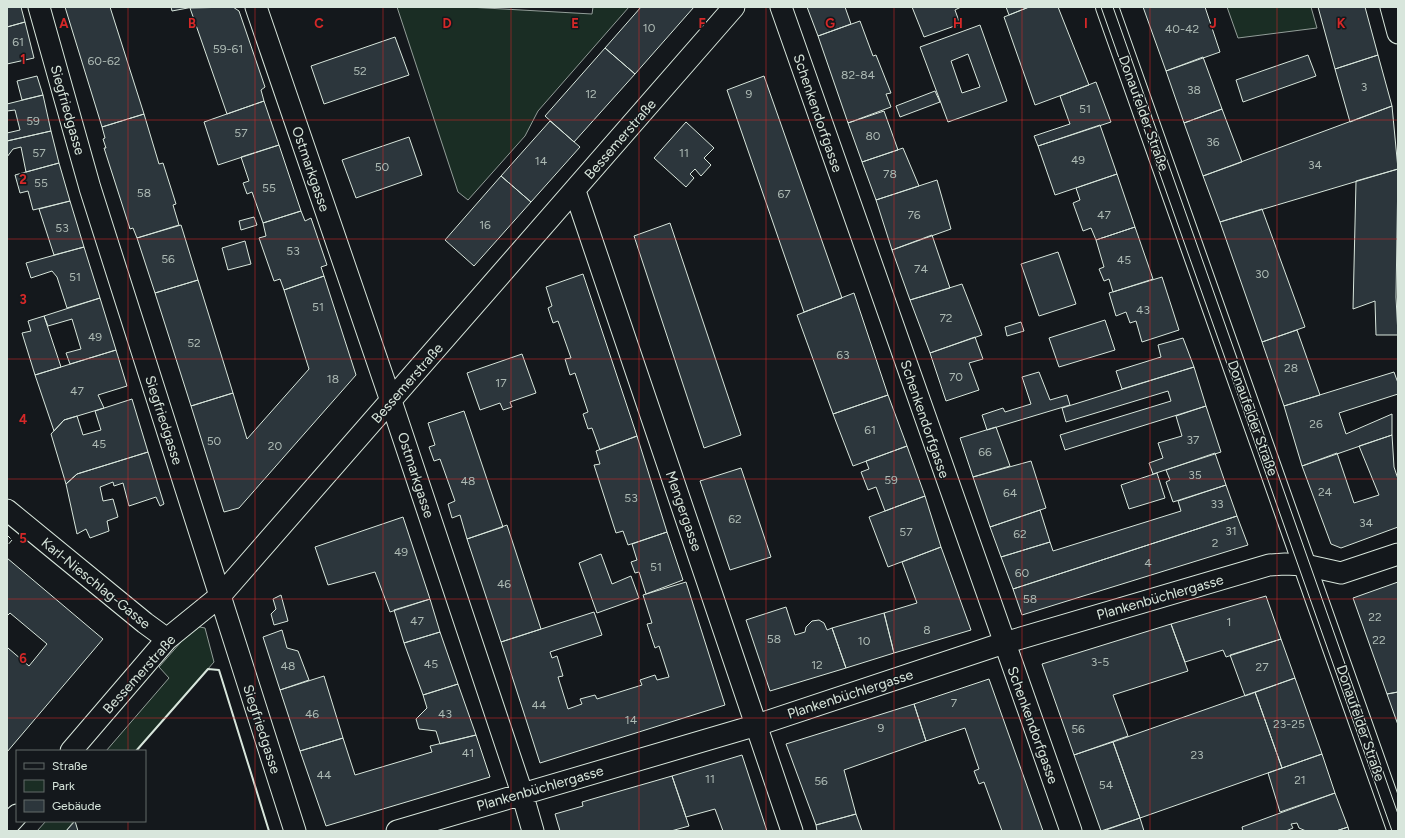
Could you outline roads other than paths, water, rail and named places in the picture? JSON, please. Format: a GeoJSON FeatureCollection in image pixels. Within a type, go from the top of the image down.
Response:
{"type":"FeatureCollection","features":[{"type":"Feature","properties":{"kind":"main road","name":"Donaufelder Straße"},"geometry":{"type":"LineString","coordinates":[[1107,7],[1398,829]]}},
{"type":"Feature","properties":{"kind":"street","name":"Siegfriedgasse"},"geometry":{"type":"LineString","coordinates":[[39,7],[90,188],[295,831]]}},
{"type":"Feature","properties":{"kind":"street","name":"Ostmarkgasse"},"geometry":{"type":"LineString","coordinates":[[256,7],[391,401],[522,793],[533,831]]}},
{"type":"Feature","properties":{"kind":"street","name":"Bessemerstraße"},"geometry":{"type":"LineString","coordinates":[[72,750],[166,639],[220,596],[734,7]]}},
{"type":"Feature","properties":{"kind":"street","name":"Schenkendorfgasse"},"geometry":{"type":"LineString","coordinates":[[781,7],[1071,831]]}},
{"type":"Feature","properties":{"kind":"street"},"geometry":{"type":"LineString","coordinates":[[1391,7],[1398,33]]}},
{"type":"Feature","properties":{"kind":"street","name":"Mengergasse"},"geometry":{"type":"LineString","coordinates":[[575,191],[758,725],[792,831]]}},
{"type":"Feature","properties":{"kind":"street","name":"Karl-Nieschlag-Gasse"},"geometry":{"type":"LineString","coordinates":[[7,510],[166,639]]}},
{"type":"Feature","properties":{"kind":"street","name":"Plankenbüchlergasse"},"geometry":{"type":"LineString","coordinates":[[397,831],[522,793],[758,725],[1004,643],[1268,565],[1305,565],[1341,573],[1398,554]]}},
{"type":"Feature","properties":{"kind":"street"},"geometry":{"type":"LineString","coordinates":[[7,826],[16,815]]}},
{"type":"Feature","properties":{"kind":"tram line"},"geometry":{"type":"LineString","coordinates":[[1101,7],[1392,831]]}},
{"type":"Feature","properties":{"kind":"tram line"},"geometry":{"type":"LineString","coordinates":[[1113,7],[1398,814]]}}]}
